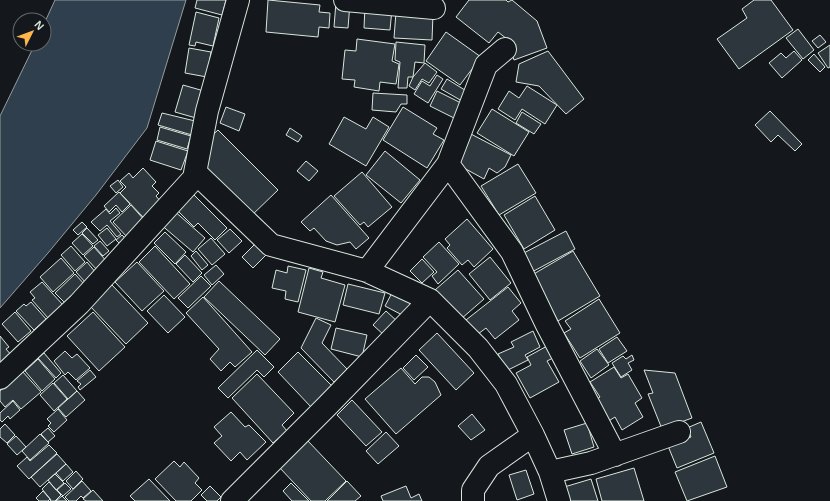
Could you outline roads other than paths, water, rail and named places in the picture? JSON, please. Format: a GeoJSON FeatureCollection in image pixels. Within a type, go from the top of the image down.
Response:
{"type":"FeatureCollection","features":[{"type":"Feature","properties":{"kind":"street"},"geometry":{"type":"LineString","coordinates":[[0,378],[80,304],[194,178],[207,111],[238,0]]}},
{"type":"Feature","properties":{"kind":"street"},"geometry":{"type":"LineString","coordinates":[[344,0],[434,8]]}},
{"type":"Feature","properties":{"kind":"street"},"geometry":{"type":"LineString","coordinates":[[368,271],[448,164],[486,65],[505,49]]}},
{"type":"Feature","properties":{"kind":"street"},"geometry":{"type":"LineString","coordinates":[[448,164],[512,252],[615,455]]}},
{"type":"Feature","properties":{"kind":"street"},"geometry":{"type":"LineString","coordinates":[[196,173],[271,245],[368,271],[430,300],[478,348],[506,384],[550,472],[559,501]]}},
{"type":"Feature","properties":{"kind":"street"},"geometry":{"type":"LineString","coordinates":[[232,501],[430,300]]}},
{"type":"Feature","properties":{"kind":"street"},"geometry":{"type":"LineString","coordinates":[[550,472],[591,463],[679,432]]}},
{"type":"Feature","properties":{"kind":"street"},"geometry":{"type":"LineString","coordinates":[[473,501],[473,490],[489,466],[532,435]]}},
{"type":"Feature","properties":{"kind":"water"},"geometry":{"type":"Polygon","coordinates":[[[55,0],[186,0],[147,128],[96,195],[0,308],[0,116],[31,52],[52,52],[52,12],[50,12],[55,0]]]}}]}
